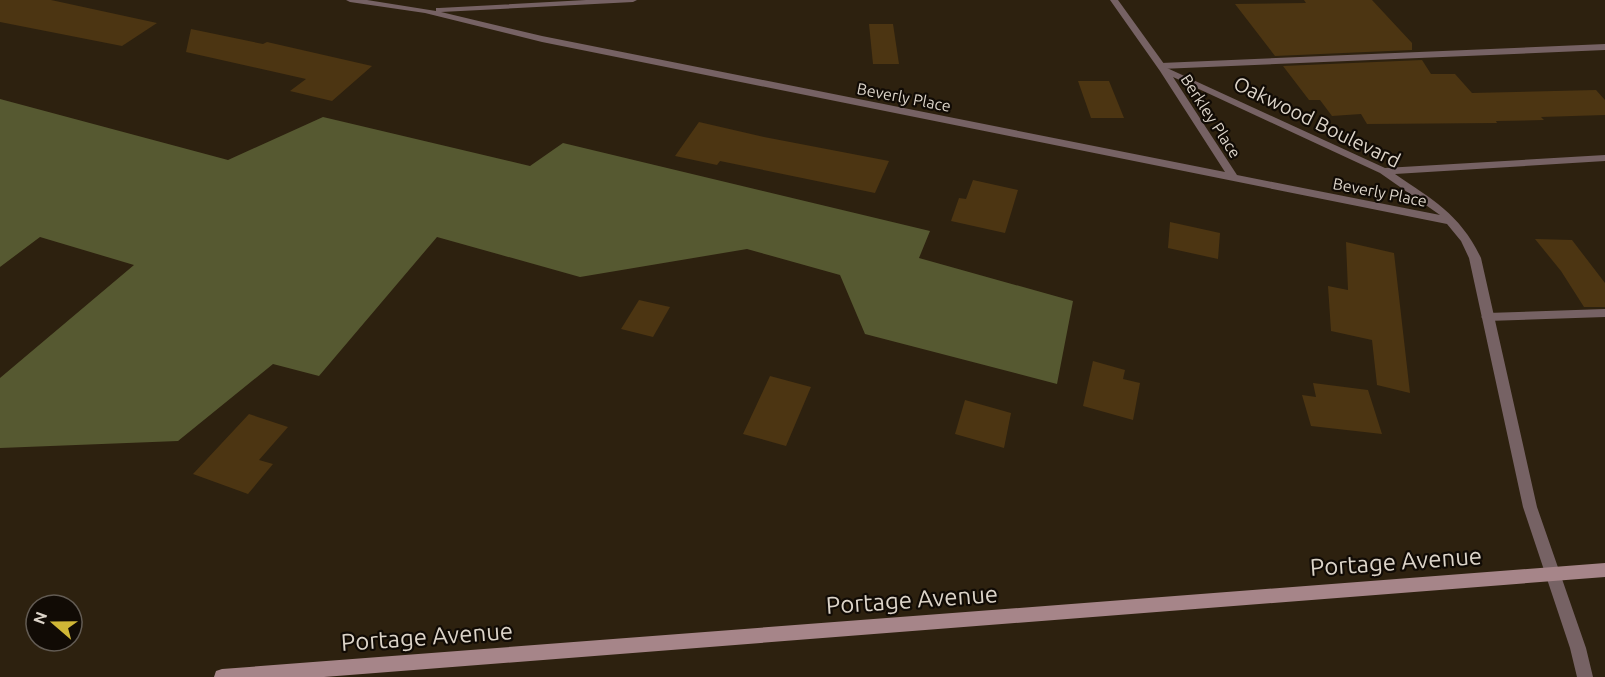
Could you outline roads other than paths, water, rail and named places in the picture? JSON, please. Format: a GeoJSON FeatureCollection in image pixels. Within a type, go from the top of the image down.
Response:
{"type":"FeatureCollection","features":[{"type":"Feature","properties":{"kind":"main road","name":"Portage Avenue"},"geometry":{"type":"LineString","coordinates":[[222,677],[1605,570]]}},
{"type":"Feature","properties":{"kind":"street","name":"Beverly Place"},"geometry":{"type":"LineString","coordinates":[[350,0],[425,11],[542,39],[1452,221]]}},
{"type":"Feature","properties":{"kind":"street"},"geometry":{"type":"LineString","coordinates":[[425,11],[633,0]]}},
{"type":"Feature","properties":{"kind":"street","name":"Oakwood Boulevard"},"geometry":{"type":"LineString","coordinates":[[1114,0],[1162,68],[1384,171],[1415,191],[1452,221],[1466,239],[1475,258],[1530,507],[1578,648],[1584,677]]}},
{"type":"Feature","properties":{"kind":"street"},"geometry":{"type":"LineString","coordinates":[[1162,68],[1605,47]]}},
{"type":"Feature","properties":{"kind":"street","name":"Berkley Place"},"geometry":{"type":"LineString","coordinates":[[1162,68],[1234,178]]}},
{"type":"Feature","properties":{"kind":"street","name":"Beverly Place"},"geometry":{"type":"LineString","coordinates":[[1384,171],[1605,158]]}},
{"type":"Feature","properties":{"kind":"street"},"geometry":{"type":"LineString","coordinates":[[1487,317],[1605,313]]}}]}
